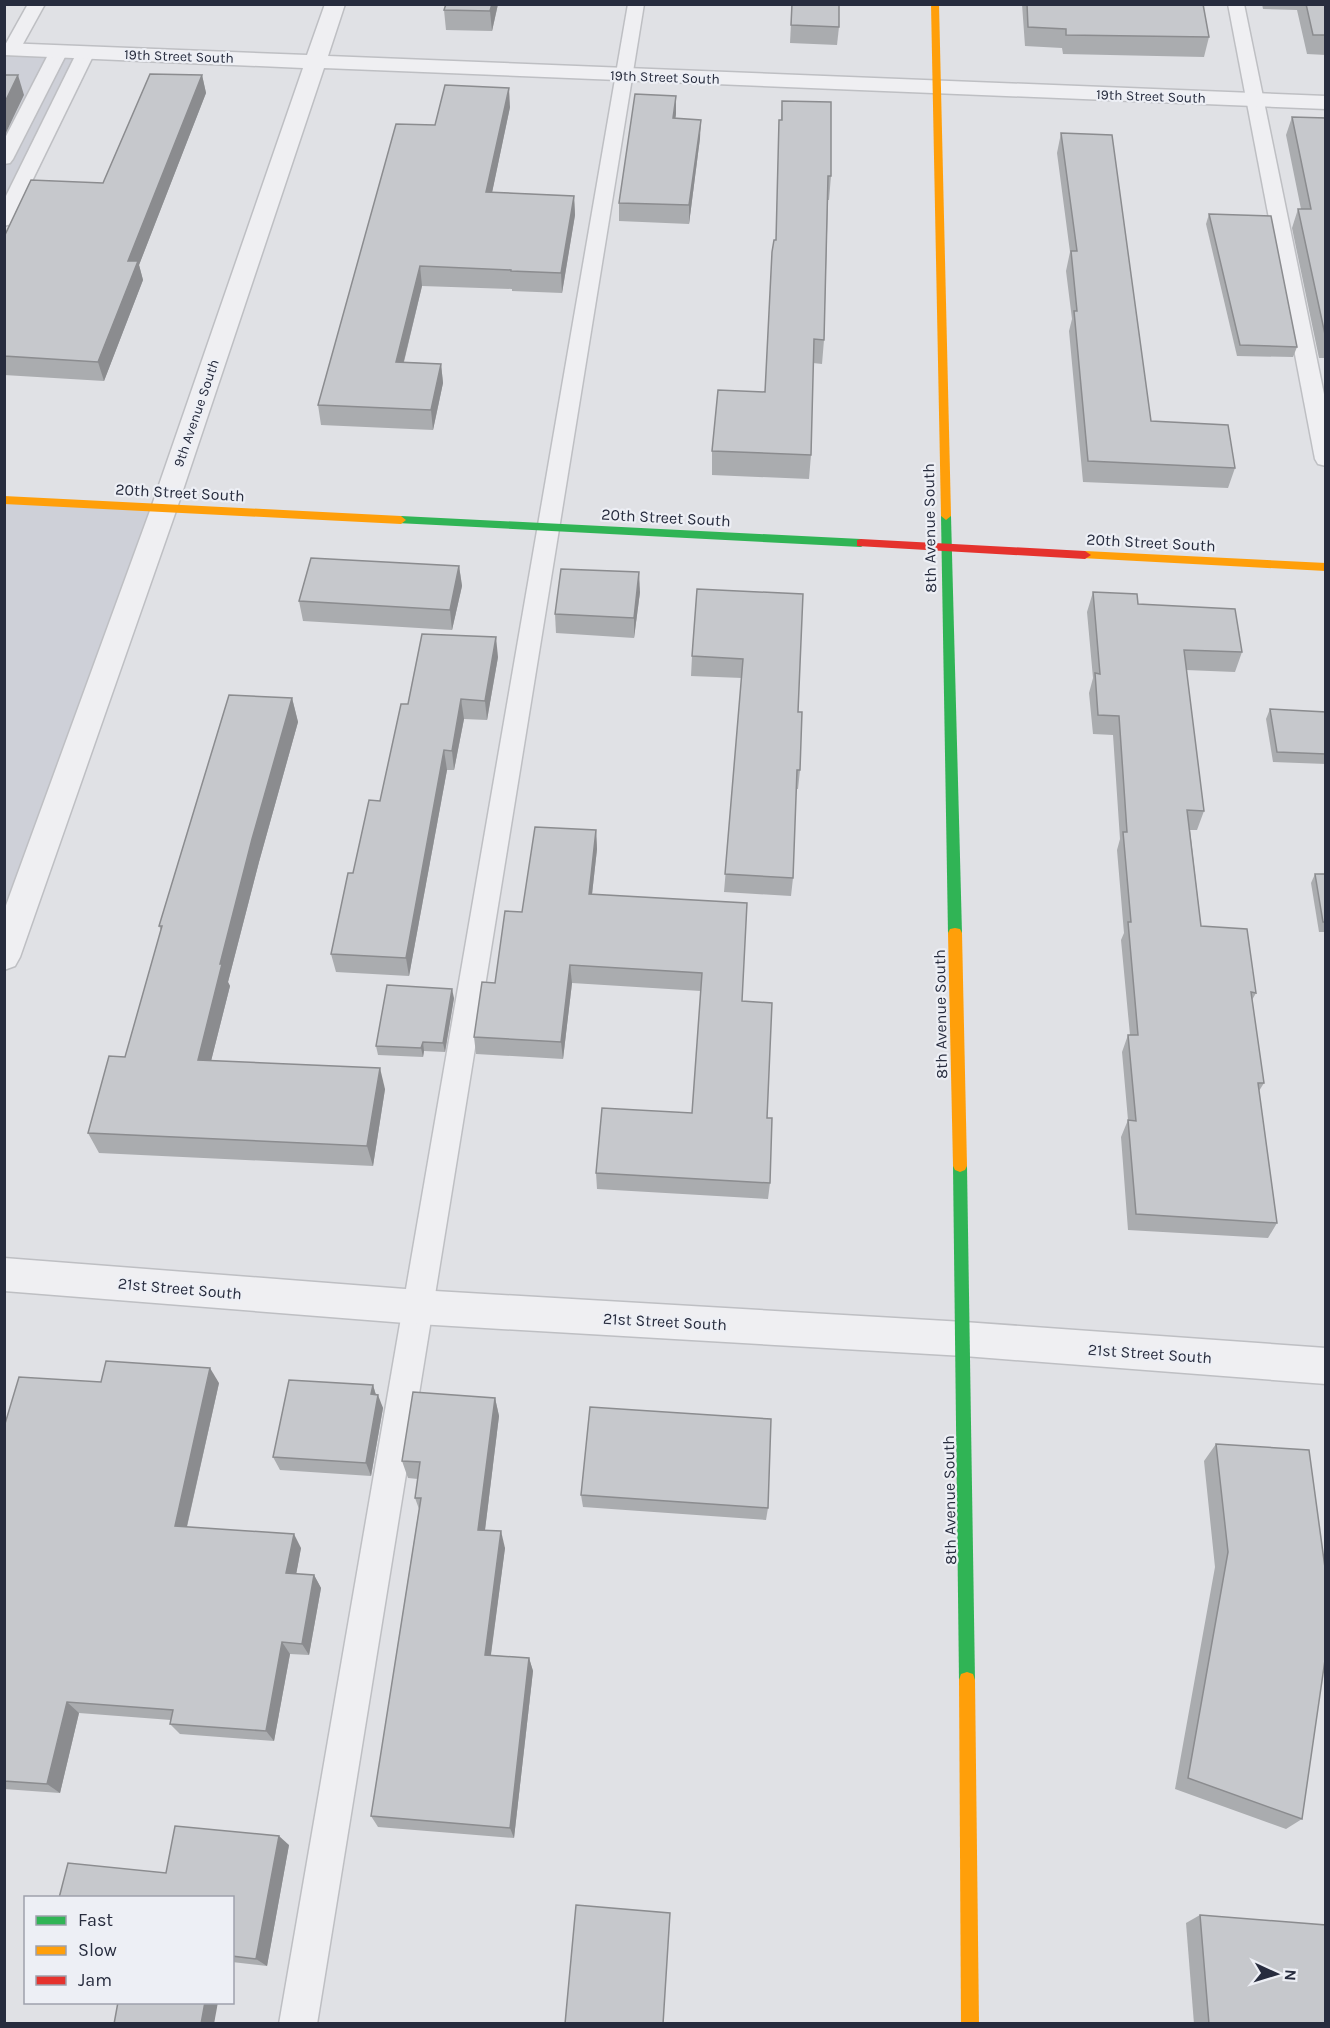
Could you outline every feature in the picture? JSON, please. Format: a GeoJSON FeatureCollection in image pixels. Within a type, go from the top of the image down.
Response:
{"type":"FeatureCollection","features":[{"type":"Feature","properties":{"kind":"street","name":"9th Avenue South"},"geometry":{"type":"LineString","coordinates":[[4,957],[164,508],[335,4]]}},
{"type":"Feature","properties":{"kind":"street","name":"8th Avenue South"},"geometry":{"type":"LineString","coordinates":[[935,4],[964,1340],[970,2024]]}},
{"type":"Feature","properties":{"kind":"street","name":"19th Street South"},"geometry":{"type":"LineString","coordinates":[[8,49],[1326,103]]}},
{"type":"Feature","properties":{"kind":"street","name":"20th Street South"},"geometry":{"type":"LineString","coordinates":[[4,500],[1326,567]]}},
{"type":"Feature","properties":{"kind":"street","name":"21st Street South"},"geometry":{"type":"LineString","coordinates":[[4,1274],[418,1307],[964,1340],[1326,1366]]}},
{"type":"Feature","properties":{"kind":"lane"},"geometry":{"type":"LineString","coordinates":[[8,49],[37,4]]}},
{"type":"Feature","properties":{"kind":"lane"},"geometry":{"type":"LineString","coordinates":[[298,2024],[636,4]]}},
{"type":"Feature","properties":{"kind":"lane"},"geometry":{"type":"LineString","coordinates":[[1236,4],[1326,459]]}},
{"type":"Feature","properties":{"kind":"lane"},"geometry":{"type":"LineString","coordinates":[[4,159],[59,51]]}},
{"type":"Feature","properties":{"kind":"lane"},"geometry":{"type":"LineString","coordinates":[[4,220],[86,52]]}},
{"type":"Feature","properties":{"kind":"shaded area"},"geometry":{"type":"Polygon","coordinates":[[[5,49],[86,52],[5,220],[5,49]]]}},
{"type":"Feature","properties":{"kind":"shaded area"},"geometry":{"type":"Polygon","coordinates":[[[5,499],[164,508],[5,957],[5,499]]]}},
{"type":"Feature","properties":{"kind":"building"},"geometry":{"type":"Polygon","coordinates":[[[446,4],[492,4],[490,11],[444,10],[446,4]]]}},
{"type":"Feature","properties":{"kind":"building"},"geometry":{"type":"Polygon","coordinates":[[[792,4],[839,4],[839,27],[791,25],[792,4]]]}},
{"type":"Feature","properties":{"kind":"building"},"geometry":{"type":"Polygon","coordinates":[[[1027,4],[1203,4],[1209,37],[1066,35],[1066,29],[1028,27],[1027,4]]]}},
{"type":"Feature","properties":{"kind":"building"},"geometry":{"type":"Polygon","coordinates":[[[1306,4],[1326,4],[1326,35],[1313,35],[1306,4]]]}},
{"type":"Feature","properties":{"kind":"building"},"geometry":{"type":"Polygon","coordinates":[[[150,74],[202,75],[128,261],[138,261],[98,362],[4,356],[4,237],[31,180],[103,183],[150,74]]]}},
{"type":"Feature","properties":{"kind":"building"},"geometry":{"type":"Polygon","coordinates":[[[4,75],[18,75],[4,104],[4,75]]]}},
{"type":"Feature","properties":{"kind":"building"},"geometry":{"type":"Polygon","coordinates":[[[445,85],[509,88],[486,192],[574,196],[561,273],[420,266],[396,362],[441,364],[431,410],[318,405],[396,124],[435,125],[445,85]]]}},
{"type":"Feature","properties":{"kind":"building"},"geometry":{"type":"Polygon","coordinates":[[[635,94],[676,96],[673,118],[701,120],[689,205],[619,203],[635,94]]]}},
{"type":"Feature","properties":{"kind":"building"},"geometry":{"type":"Polygon","coordinates":[[[782,101],[831,102],[831,176],[828,176],[824,340],[814,339],[811,455],[712,451],[718,390],[765,392],[772,252],[774,240],[776,240],[779,120],[782,120],[782,101]]]}},
{"type":"Feature","properties":{"kind":"building"},"geometry":{"type":"Polygon","coordinates":[[[1292,117],[1326,118],[1326,339],[1298,209],[1311,209],[1292,117]]]}},
{"type":"Feature","properties":{"kind":"building"},"geometry":{"type":"Polygon","coordinates":[[[1061,133],[1112,135],[1151,421],[1228,425],[1235,468],[1088,461],[1074,311],[1077,311],[1071,251],[1077,251],[1061,133]]]}},
{"type":"Feature","properties":{"kind":"building"},"geometry":{"type":"Polygon","coordinates":[[[1209,214],[1271,216],[1297,347],[1240,345],[1209,214]]]}},
{"type":"Feature","properties":{"kind":"building"},"geometry":{"type":"Polygon","coordinates":[[[311,558],[459,566],[450,610],[299,601],[311,558]]]}},
{"type":"Feature","properties":{"kind":"building"},"geometry":{"type":"Polygon","coordinates":[[[561,569],[639,572],[634,618],[555,614],[561,569]]]}},
{"type":"Feature","properties":{"kind":"building"},"geometry":{"type":"Polygon","coordinates":[[[697,589],[803,594],[798,712],[802,712],[800,770],[797,770],[793,878],[725,874],[743,659],[692,656],[697,589]]]}},
{"type":"Feature","properties":{"kind":"building"},"geometry":{"type":"Polygon","coordinates":[[[1093,592],[1137,594],[1138,604],[1235,609],[1242,652],[1184,650],[1204,811],[1187,810],[1201,926],[1247,929],[1256,993],[1251,992],[1264,1083],[1258,1083],[1277,1223],[1136,1214],[1128,1120],[1136,1121],[1128,1035],[1138,1035],[1128,922],[1131,922],[1123,832],[1127,832],[1119,716],[1098,715],[1095,673],[1100,674],[1093,592]]]}},
{"type":"Feature","properties":{"kind":"building"},"geometry":{"type":"Polygon","coordinates":[[[422,634],[496,637],[485,701],[461,699],[452,751],[444,750],[406,958],[331,954],[348,873],[353,873],[369,800],[380,801],[401,704],[408,704],[422,634]]]}},
{"type":"Feature","properties":{"kind":"building"},"geometry":{"type":"Polygon","coordinates":[[[229,695],[292,698],[252,839],[198,1060],[380,1068],[367,1146],[88,1133],[109,1056],[125,1057],[162,926],[159,926],[229,695]]]}},
{"type":"Feature","properties":{"kind":"building"},"geometry":{"type":"Polygon","coordinates":[[[1270,709],[1326,712],[1326,754],[1277,752],[1270,709]]]}},
{"type":"Feature","properties":{"kind":"building"},"geometry":{"type":"Polygon","coordinates":[[[535,827],[596,830],[589,894],[747,903],[742,1001],[772,1003],[767,1118],[772,1118],[770,1183],[596,1173],[602,1108],[692,1113],[702,973],[570,965],[561,1042],[474,1037],[482,982],[495,983],[505,911],[522,912],[535,827]]]}},
{"type":"Feature","properties":{"kind":"building"},"geometry":{"type":"Polygon","coordinates":[[[1315,874],[1326,874],[1326,922],[1323,922],[1315,874]]]}},
{"type":"Feature","properties":{"kind":"building"},"geometry":{"type":"Polygon","coordinates":[[[387,985],[452,989],[443,1043],[423,1042],[421,1048],[376,1046],[387,985]]]}},
{"type":"Feature","properties":{"kind":"building"},"geometry":{"type":"Polygon","coordinates":[[[106,1361],[210,1368],[175,1526],[294,1534],[286,1573],[314,1575],[302,1644],[282,1642],[266,1731],[170,1724],[173,1710],[67,1702],[47,1784],[4,1781],[4,1427],[19,1377],[101,1382],[106,1361]]]}},
{"type":"Feature","properties":{"kind":"building"},"geometry":{"type":"Polygon","coordinates":[[[289,1380],[373,1385],[371,1394],[378,1395],[366,1463],[273,1457],[289,1380]]]}},
{"type":"Feature","properties":{"kind":"building"},"geometry":{"type":"Polygon","coordinates":[[[413,1392],[495,1398],[478,1530],[501,1531],[485,1655],[529,1658],[510,1828],[371,1816],[421,1498],[415,1498],[420,1462],[402,1461],[413,1392]]]}},
{"type":"Feature","properties":{"kind":"building"},"geometry":{"type":"Polygon","coordinates":[[[590,1407],[771,1419],[768,1508],[581,1495],[590,1407]]]}},
{"type":"Feature","properties":{"kind":"building"},"geometry":{"type":"Polygon","coordinates":[[[1216,1444],[1309,1450],[1326,1575],[1326,1653],[1302,1819],[1188,1778],[1228,1552],[1216,1444]]]}},
{"type":"Feature","properties":{"kind":"building"},"geometry":{"type":"Polygon","coordinates":[[[175,1826],[279,1836],[256,1959],[234,1956],[234,1896],[60,1896],[68,1863],[166,1873],[175,1826]]]}},
{"type":"Feature","properties":{"kind":"building"},"geometry":{"type":"Polygon","coordinates":[[[576,1905],[670,1913],[663,2024],[565,2024],[576,1905]]]}},
{"type":"Feature","properties":{"kind":"building"},"geometry":{"type":"Polygon","coordinates":[[[1200,1915],[1326,1925],[1326,2024],[1209,2024],[1200,1915]]]}},
{"type":"Feature","properties":{"kind":"building"},"geometry":{"type":"Polygon","coordinates":[[[118,2004],[205,2004],[201,2024],[114,2024],[118,2004]]]}},
{"type":"Feature","properties":{"kind":"traffic: fast"},"geometry":{"type":"LineString","coordinates":[[946,516],[955,933]]}},
{"type":"Feature","properties":{"kind":"traffic: fast"},"geometry":{"type":"LineString","coordinates":[[401,520],[861,543]]}},
{"type":"Feature","properties":{"kind":"traffic: fast"},"geometry":{"type":"LineString","coordinates":[[960,1166],[967,1680]]}},
{"type":"Feature","properties":{"kind":"traffic: slow"},"geometry":{"type":"LineString","coordinates":[[935,4],[946,516]]}},
{"type":"Feature","properties":{"kind":"traffic: slow"},"geometry":{"type":"LineString","coordinates":[[4,500],[401,520]]}},
{"type":"Feature","properties":{"kind":"traffic: slow"},"geometry":{"type":"LineString","coordinates":[[1085,555],[1326,567]]}},
{"type":"Feature","properties":{"kind":"traffic: slow"},"geometry":{"type":"LineString","coordinates":[[955,933],[960,1166]]}},
{"type":"Feature","properties":{"kind":"traffic: slow"},"geometry":{"type":"LineString","coordinates":[[967,1680],[970,2024]]}},
{"type":"Feature","properties":{"kind":"traffic: jam"},"geometry":{"type":"LineString","coordinates":[[861,543],[1085,555]]}}]}
